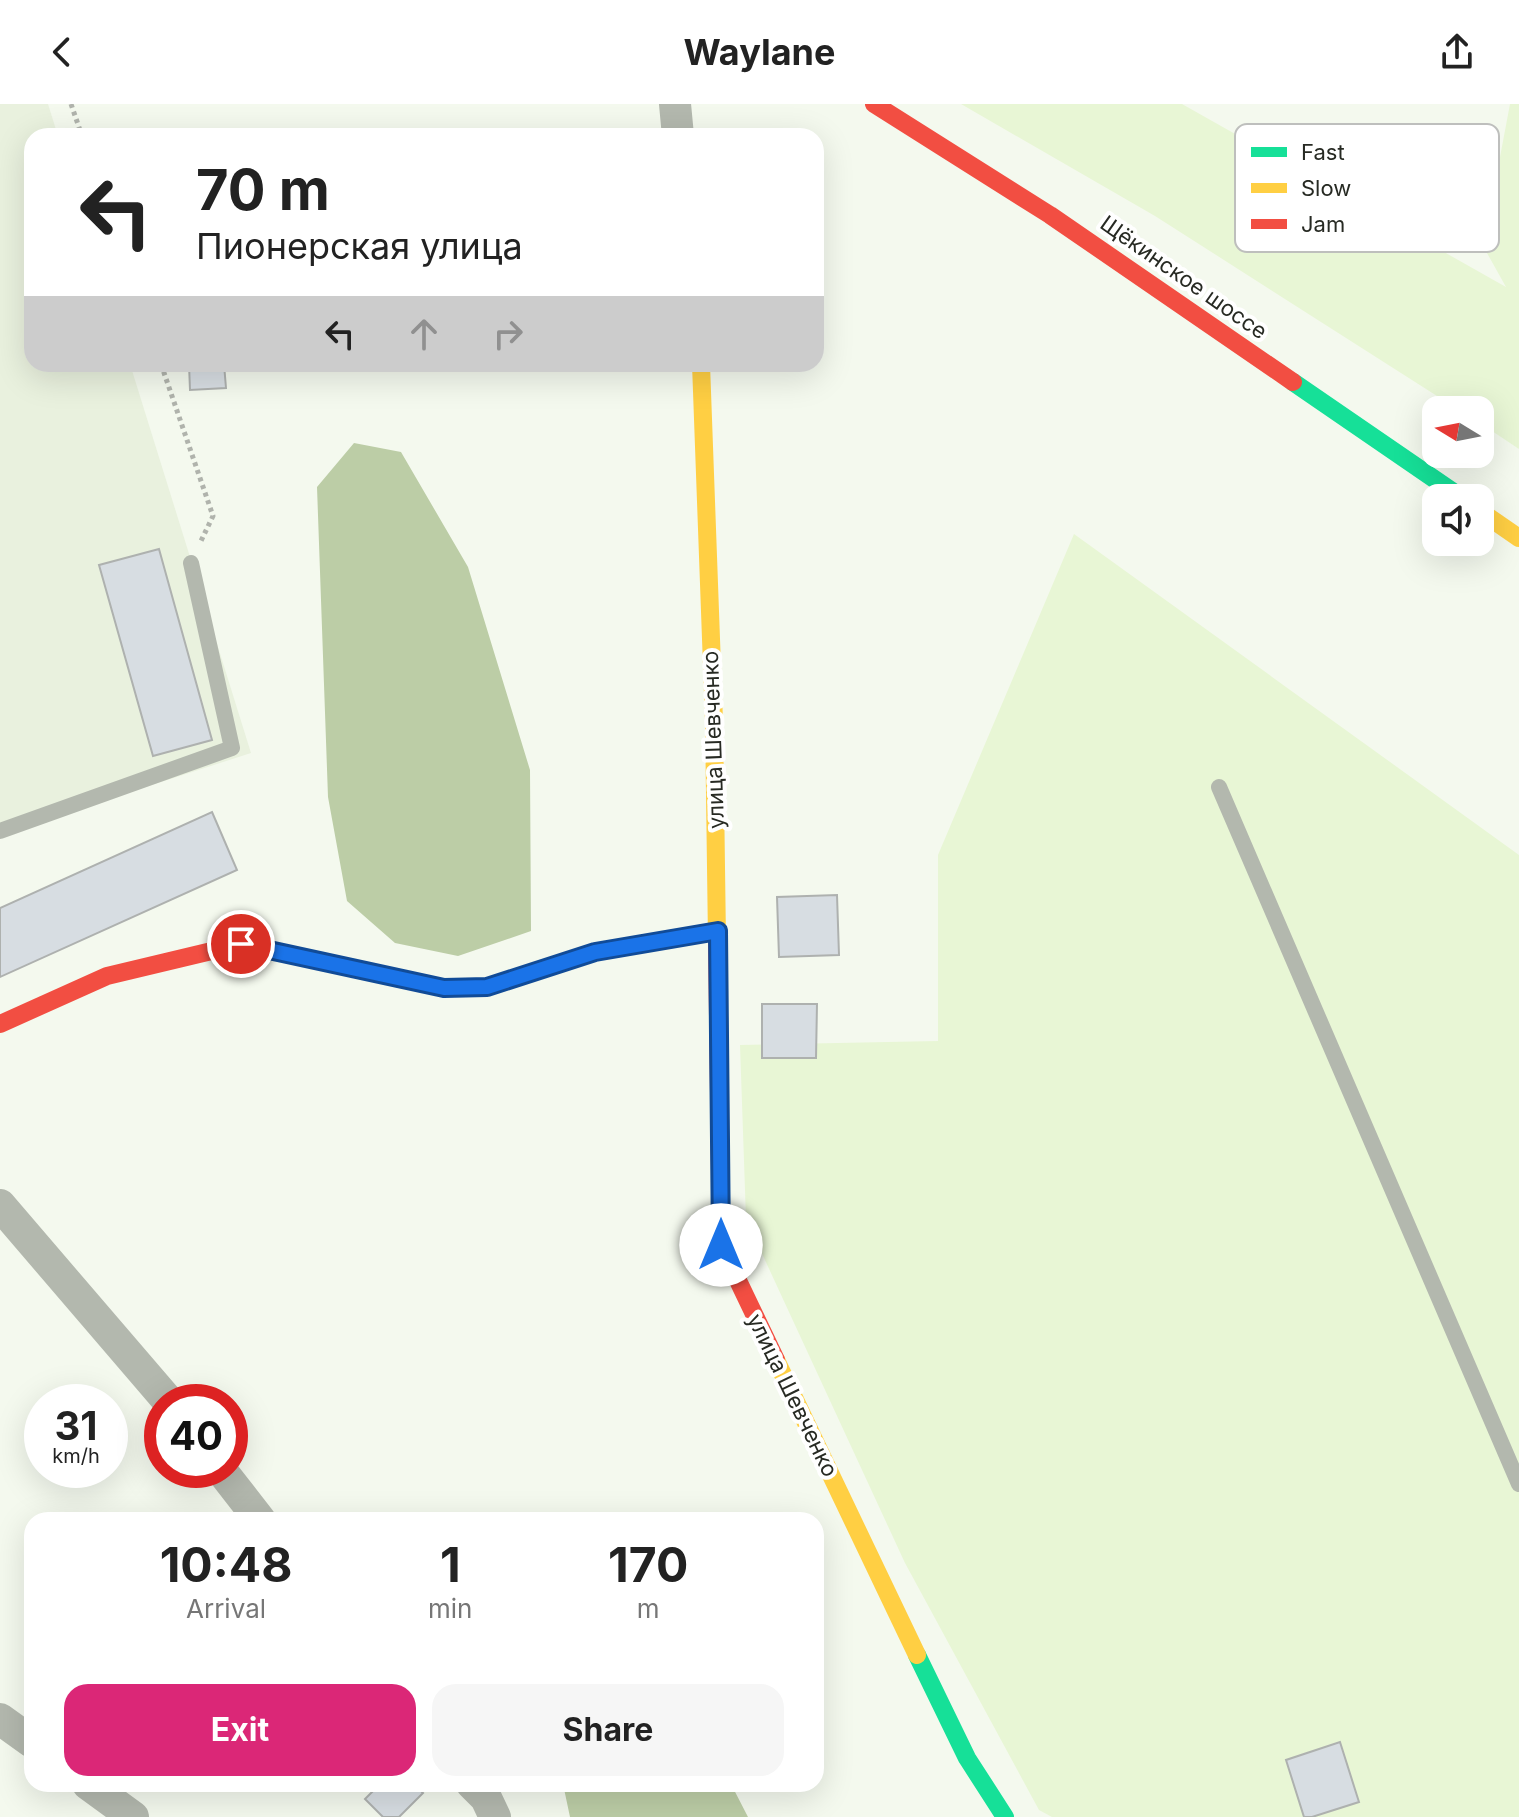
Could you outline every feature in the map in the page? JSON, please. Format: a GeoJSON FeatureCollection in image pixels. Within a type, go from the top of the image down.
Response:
{"type":"FeatureCollection","features":[{"type":"Feature","properties":{"kind":"street"},"geometry":{"type":"LineString","coordinates":[[675,104],[677,128]]}},
{"type":"Feature","properties":{"kind":"street","name":"Щёкинское шоссе"},"geometry":{"type":"LineString","coordinates":[[874,104],[1050,215],[1442,484]]}},
{"type":"Feature","properties":{"kind":"street","name":"улица Шевченко"},"geometry":{"type":"LineString","coordinates":[[701,372],[713,705],[721,1245],[967,1758],[1005,1817]]}},
{"type":"Feature","properties":{"kind":"street"},"geometry":{"type":"LineString","coordinates":[[1494,521],[1519,538]]}},
{"type":"Feature","properties":{"kind":"street"},"geometry":{"type":"LineString","coordinates":[[0,1024],[107,976],[241,944],[444,988],[487,987],[595,952],[718,931]]}},
{"type":"Feature","properties":{"kind":"street"},"geometry":{"type":"LineString","coordinates":[[0,1205],[154,1384]]}},
{"type":"Feature","properties":{"kind":"street"},"geometry":{"type":"LineString","coordinates":[[235,1488],[254,1512]]}},
{"type":"Feature","properties":{"kind":"street"},"geometry":{"type":"LineString","coordinates":[[0,1719],[24,1736]]}},
{"type":"Feature","properties":{"kind":"street"},"geometry":{"type":"LineString","coordinates":[[99,1792],[133,1817]]}},
{"type":"Feature","properties":{"kind":"street"},"geometry":{"type":"LineString","coordinates":[[480,1792],[495,1817]]}},
{"type":"Feature","properties":{"kind":"lane"},"geometry":{"type":"LineString","coordinates":[[0,831],[232,748],[191,563]]}},
{"type":"Feature","properties":{"kind":"lane"},"geometry":{"type":"LineString","coordinates":[[1219,787],[1519,1484]]}},
{"type":"Feature","properties":{"kind":"path"},"geometry":{"type":"LineString","coordinates":[[71,104],[79,128]]}},
{"type":"Feature","properties":{"kind":"path"},"geometry":{"type":"LineString","coordinates":[[164,372],[213,516],[191,563]]}},
{"type":"Feature","properties":{"kind":"shaded area"},"geometry":{"type":"Polygon","coordinates":[[[0,104],[48,104],[56,128],[24,128],[24,372],[132,372],[251,753],[0,834],[0,104]]]}},
{"type":"Feature","properties":{"kind":"shaded area"},"geometry":{"type":"Polygon","coordinates":[[[961,104],[1182,104],[1235,134],[1235,252],[1444,252],[1506,287],[1486,252],[1499,252],[1499,157],[1510,104],[1519,104],[1519,449],[1494,432],[1494,396],[1437,396],[1155,216],[961,104]]]}},
{"type":"Feature","properties":{"kind":"shaded area"},"geometry":{"type":"Polygon","coordinates":[[[354,443],[401,452],[468,567],[530,770],[531,931],[458,956],[395,943],[347,901],[328,797],[317,487],[354,443]]]}},
{"type":"Feature","properties":{"kind":"shaded area"},"geometry":{"type":"Polygon","coordinates":[[[1074,534],[1519,855],[1519,1817],[1052,1817],[1039,1810],[905,1563],[746,1219],[740,1045],[938,1041],[938,855],[1074,534]]]}},
{"type":"Feature","properties":{"kind":"shaded area"},"geometry":{"type":"Polygon","coordinates":[[[565,1792],[735,1792],[748,1817],[570,1817],[565,1792]]]}},
{"type":"Feature","properties":{"kind":"building"},"geometry":{"type":"Polygon","coordinates":[[[189,372],[225,372],[226,388],[190,390],[189,372]]]}},
{"type":"Feature","properties":{"kind":"building"},"geometry":{"type":"Polygon","coordinates":[[[159,549],[212,740],[153,756],[99,565],[159,549]]]}},
{"type":"Feature","properties":{"kind":"building"},"geometry":{"type":"Polygon","coordinates":[[[212,812],[237,870],[0,977],[0,908],[212,812]]]}},
{"type":"Feature","properties":{"kind":"building"},"geometry":{"type":"Polygon","coordinates":[[[837,895],[839,955],[779,957],[777,897],[837,895]]]}},
{"type":"Feature","properties":{"kind":"building"},"geometry":{"type":"Polygon","coordinates":[[[762,1004],[817,1004],[816,1058],[762,1058],[762,1004]]]}},
{"type":"Feature","properties":{"kind":"building"},"geometry":{"type":"Polygon","coordinates":[[[1340,1742],[1359,1802],[1304,1817],[1286,1760],[1340,1742]]]}},
{"type":"Feature","properties":{"kind":"building"},"geometry":{"type":"Polygon","coordinates":[[[372,1792],[423,1793],[399,1817],[383,1817],[365,1799],[372,1792]]]}},
{"type":"Feature","properties":{"kind":"traffic: fast"},"geometry":{"type":"LineString","coordinates":[[1293,382],[1442,484]]}},
{"type":"Feature","properties":{"kind":"traffic: fast"},"geometry":{"type":"LineString","coordinates":[[917,1655],[967,1758],[1005,1817]]}},
{"type":"Feature","properties":{"kind":"traffic: slow"},"geometry":{"type":"LineString","coordinates":[[701,372],[714,721],[717,940]]}},
{"type":"Feature","properties":{"kind":"traffic: slow"},"geometry":{"type":"LineString","coordinates":[[1494,521],[1519,538]]}},
{"type":"Feature","properties":{"kind":"traffic: slow"},"geometry":{"type":"LineString","coordinates":[[776,1360],[917,1655]]}},
{"type":"Feature","properties":{"kind":"traffic: jam"},"geometry":{"type":"LineString","coordinates":[[874,104],[1050,215],[1293,382]]}},
{"type":"Feature","properties":{"kind":"traffic: jam"},"geometry":{"type":"LineString","coordinates":[[0,1024],[107,976],[241,944],[444,988],[487,987],[595,952],[718,931]]}},
{"type":"Feature","properties":{"kind":"traffic: jam"},"geometry":{"type":"LineString","coordinates":[[717,940],[721,1245],[776,1360]]}},
{"type":"Feature","properties":{"kind":"route"},"geometry":{"type":"LineString","coordinates":[[241,944],[444,988],[487,987],[595,952],[718,931],[721,1245]]}}]}
